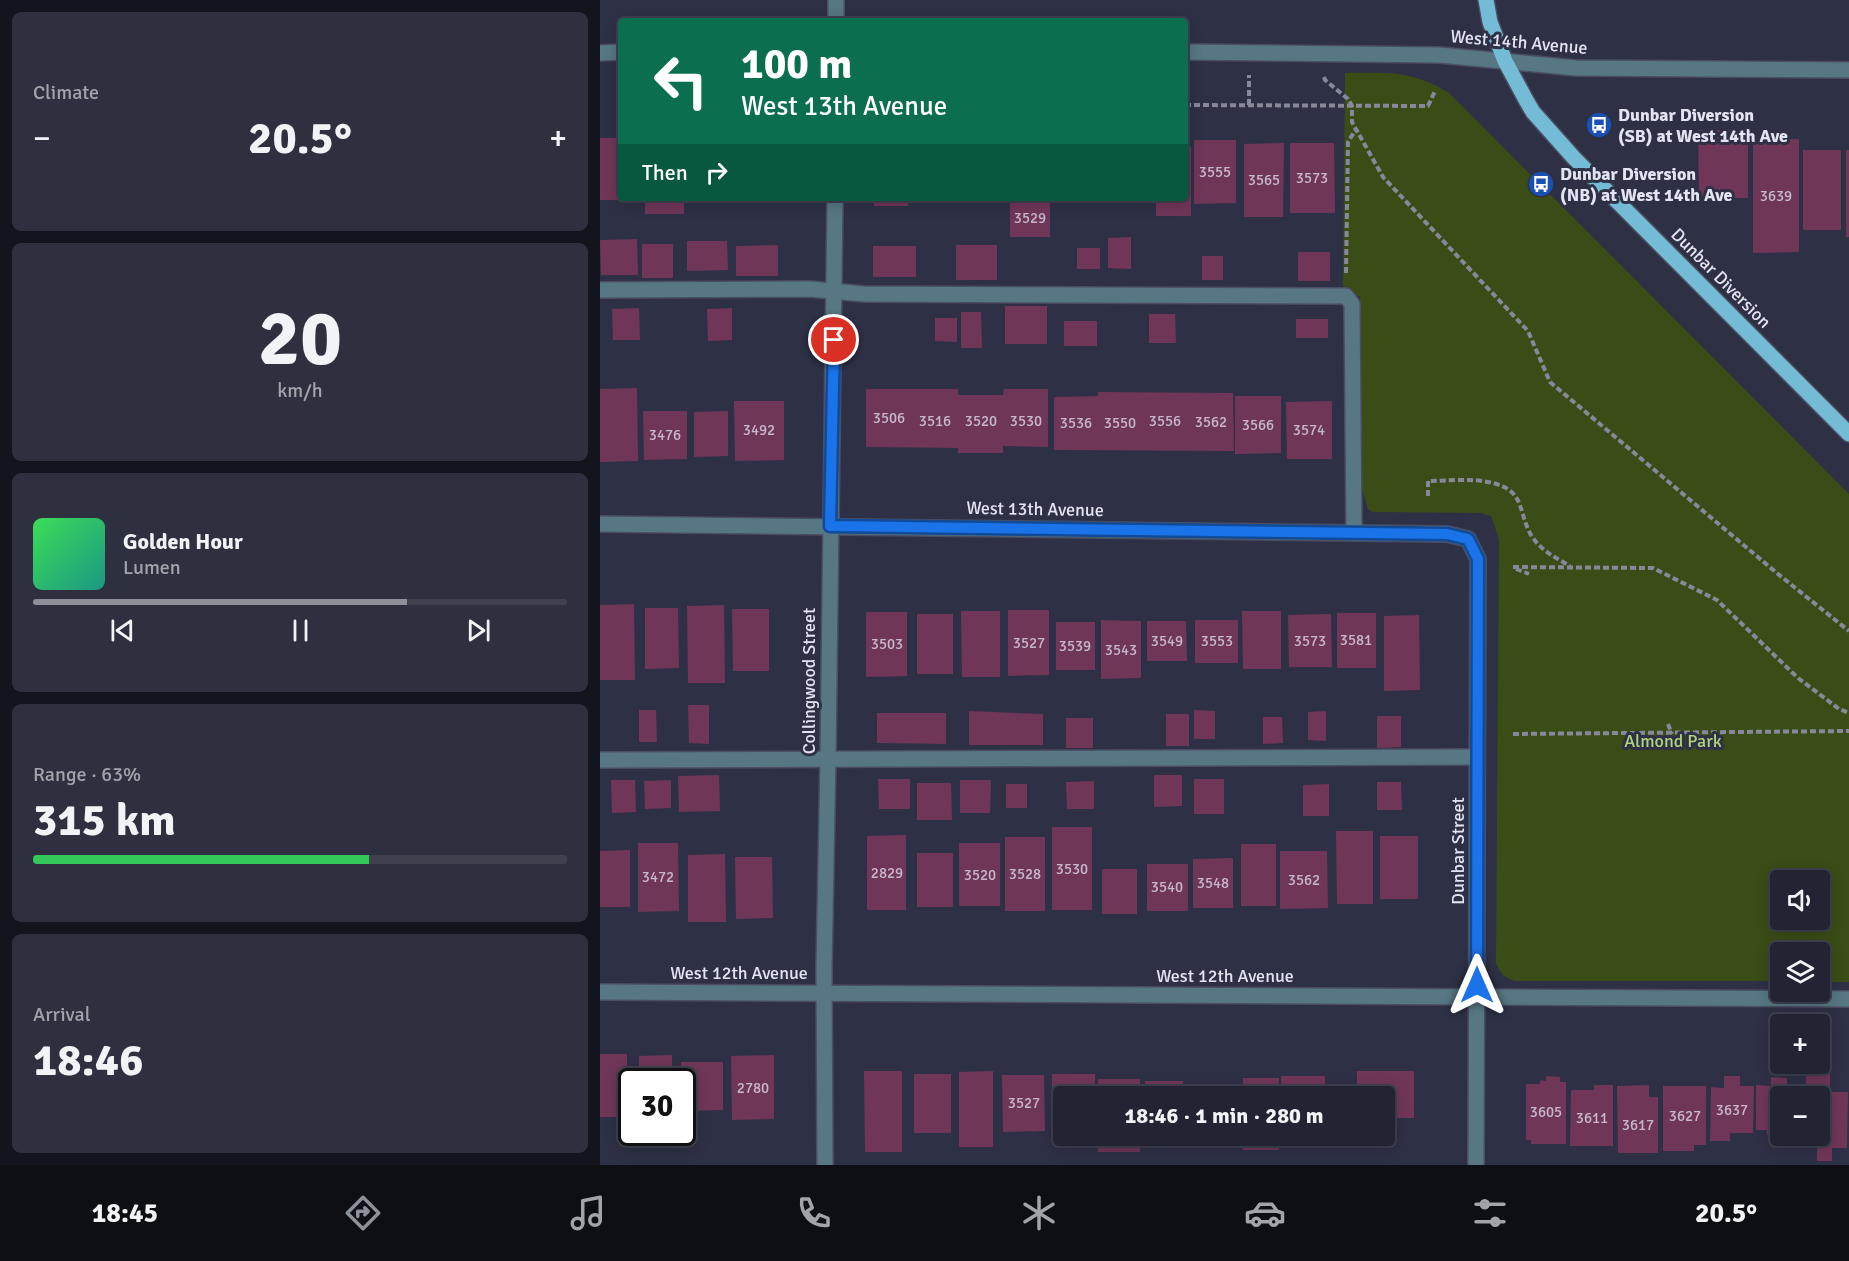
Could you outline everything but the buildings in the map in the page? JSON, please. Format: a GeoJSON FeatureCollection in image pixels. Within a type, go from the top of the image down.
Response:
{"type":"FeatureCollection","features":[{"type":"Feature","properties":{"kind":"main road"},"geometry":{"type":"LineString","coordinates":[[1486,0],[1490,22],[1505,61]]}},
{"type":"Feature","properties":{"kind":"main road","name":"Dunbar Diversion"},"geometry":{"type":"LineString","coordinates":[[1505,61],[1533,112],[1574,159],[1849,434]]}},
{"type":"Feature","properties":{"kind":"street"},"geometry":{"type":"LineString","coordinates":[[836,0],[836,18]]}},
{"type":"Feature","properties":{"kind":"street"},"geometry":{"type":"LineString","coordinates":[[600,52],[618,52]]}},
{"type":"Feature","properties":{"kind":"street","name":"West 14th Avenue"},"geometry":{"type":"LineString","coordinates":[[1188,52],[1439,55],[1576,68],[1849,70]]}},
{"type":"Feature","properties":{"kind":"street","name":"Collingwood Street"},"geometry":{"type":"LineString","coordinates":[[825,1165],[824,993],[835,201]]}},
{"type":"Feature","properties":{"kind":"street"},"geometry":{"type":"LineString","coordinates":[[600,290],[810,289],[835,293],[1346,296],[1352,304],[1354,533]]}},
{"type":"Feature","properties":{"kind":"street","name":"West 13th Avenue"},"geometry":{"type":"LineString","coordinates":[[600,524],[1447,534],[1468,539]]}},
{"type":"Feature","properties":{"kind":"street","name":"Dunbar Street"},"geometry":{"type":"LineString","coordinates":[[1468,539],[1478,559],[1476,1165]]}},
{"type":"Feature","properties":{"kind":"street"},"geometry":{"type":"LineString","coordinates":[[600,760],[1477,757]]}},
{"type":"Feature","properties":{"kind":"street","name":"West 12th Avenue"},"geometry":{"type":"LineString","coordinates":[[600,992],[1849,999]]}},
{"type":"Feature","properties":{"kind":"path"},"geometry":{"type":"LineString","coordinates":[[1248,105],[1249,75]]}},
{"type":"Feature","properties":{"kind":"path"},"geometry":{"type":"LineString","coordinates":[[1324,76],[1324,80],[1348,99],[1352,106],[1352,122],[1383,177],[1528,331],[1550,382],[1849,631]]}},
{"type":"Feature","properties":{"kind":"path"},"geometry":{"type":"LineString","coordinates":[[1188,105],[1428,106],[1435,92]]}},
{"type":"Feature","properties":{"kind":"path"},"geometry":{"type":"LineString","coordinates":[[1346,296],[1348,142],[1356,129]]}},
{"type":"Feature","properties":{"kind":"path"},"geometry":{"type":"LineString","coordinates":[[1428,496],[1428,481],[1486,482],[1499,485],[1516,496],[1532,536],[1544,550],[1571,567]]}},
{"type":"Feature","properties":{"kind":"path"},"geometry":{"type":"LineString","coordinates":[[1529,574],[1513,567],[1653,568],[1717,600],[1798,678],[1839,709],[1849,713]]}},
{"type":"Feature","properties":{"kind":"path"},"geometry":{"type":"LineString","coordinates":[[1668,724],[1672,734]]}},
{"type":"Feature","properties":{"kind":"path"},"geometry":{"type":"LineString","coordinates":[[1513,734],[1849,731]]}},
{"type":"Feature","properties":{"kind":"green space","name":"Almond Park"},"geometry":{"type":"Polygon","coordinates":[[[1345,73],[1399,74],[1423,80],[1449,93],[1849,494],[1849,982],[1830,982],[1830,942],[1770,942],[1770,981],[1515,981],[1501,972],[1496,963],[1499,539],[1491,516],[1481,513],[1373,512],[1368,509],[1362,489],[1360,297],[1343,286],[1345,73]]]}},
{"type":"Feature","properties":{"kind":"place","name":"Dunbar Diversion (SB) at West 14th Ave"},"geometry":{"type":"Point","coordinates":[1599,125]}},
{"type":"Feature","properties":{"kind":"place","name":"Dunbar Diversion (NB) at West 14th Ave"},"geometry":{"type":"Point","coordinates":[1541,184]}},
{"type":"Feature","properties":{"kind":"route"},"geometry":{"type":"LineString","coordinates":[[834,340],[830,526],[1447,534],[1468,539],[1478,559],[1477,985]]}}]}
